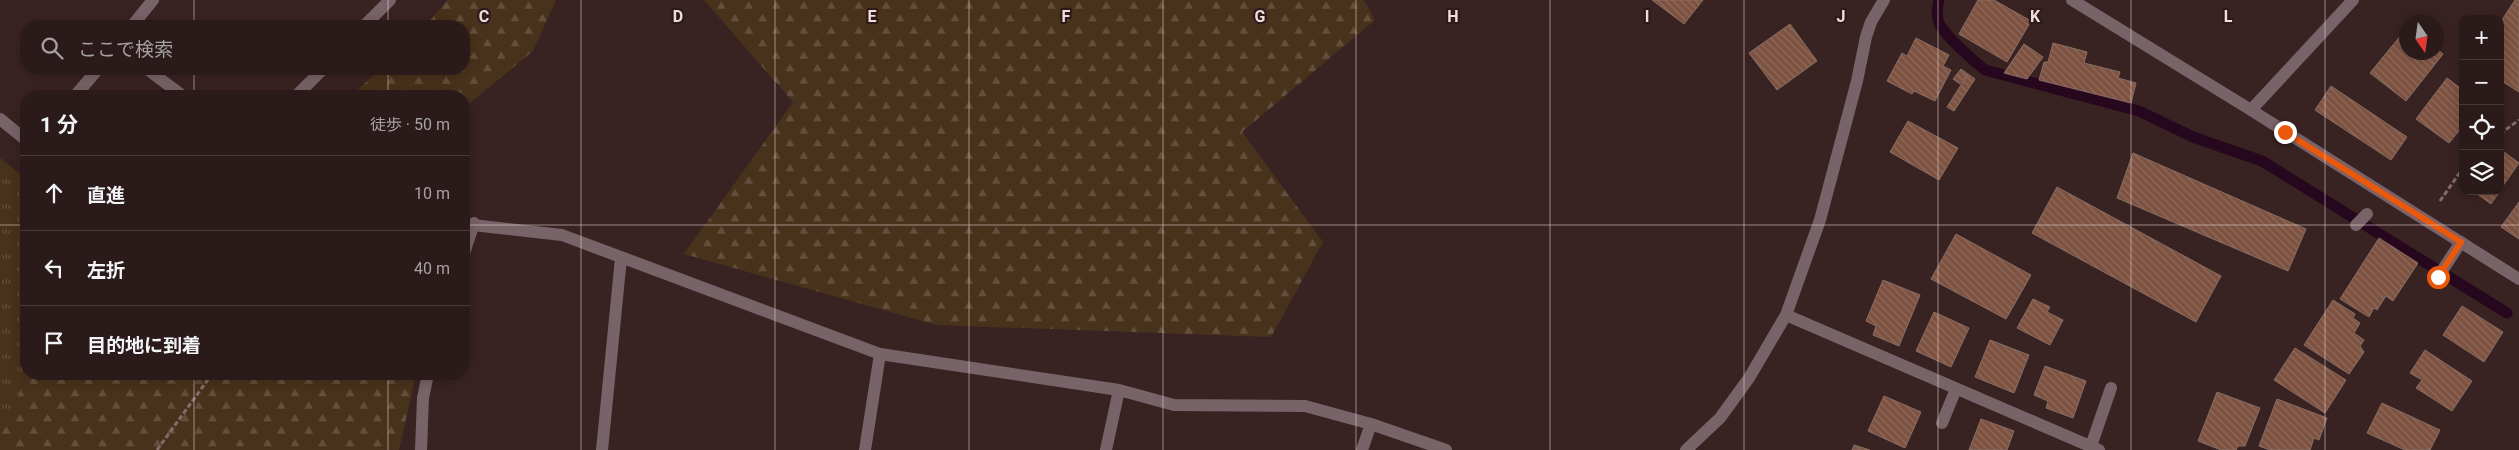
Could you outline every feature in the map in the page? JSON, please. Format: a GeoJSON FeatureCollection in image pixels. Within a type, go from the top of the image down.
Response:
{"type":"FeatureCollection","features":[{"type":"Feature","properties":{"kind":"street"},"geometry":{"type":"LineString","coordinates":[[137,20],[153,0]]}},
{"type":"Feature","properties":{"kind":"street"},"geometry":{"type":"LineString","coordinates":[[370,20],[390,0]]}},
{"type":"Feature","properties":{"kind":"street"},"geometry":{"type":"LineString","coordinates":[[1686,450],[1725,412],[1750,378],[1786,315],[1820,220],[1858,81],[1866,37],[1871,22],[1884,0]]}},
{"type":"Feature","properties":{"kind":"street"},"geometry":{"type":"LineString","coordinates":[[2072,0],[2519,278]]}},
{"type":"Feature","properties":{"kind":"street"},"geometry":{"type":"LineString","coordinates":[[2251,110],[2353,0]]}},
{"type":"Feature","properties":{"kind":"street"},"geometry":{"type":"LineString","coordinates":[[80,90],[93,75]]}},
{"type":"Feature","properties":{"kind":"street"},"geometry":{"type":"LineString","coordinates":[[155,75],[175,90]]}},
{"type":"Feature","properties":{"kind":"street"},"geometry":{"type":"LineString","coordinates":[[302,90],[317,75]]}},
{"type":"Feature","properties":{"kind":"street"},"geometry":{"type":"LineString","coordinates":[[0,119],[20,135]]}},
{"type":"Feature","properties":{"kind":"street"},"geometry":{"type":"LineString","coordinates":[[2356,225],[2367,214]]}},
{"type":"Feature","properties":{"kind":"street"},"geometry":{"type":"LineString","coordinates":[[470,224],[562,235],[880,354],[1119,390],[1174,405],[1304,406],[1371,424],[1446,450]]}},
{"type":"Feature","properties":{"kind":"street"},"geometry":{"type":"LineString","coordinates":[[2438,277],[2461,242]]}},
{"type":"Feature","properties":{"kind":"street"},"geometry":{"type":"LineString","coordinates":[[602,450],[621,258]]}},
{"type":"Feature","properties":{"kind":"street"},"geometry":{"type":"LineString","coordinates":[[1786,315],[2095,448],[2111,388]]}},
{"type":"Feature","properties":{"kind":"street"},"geometry":{"type":"LineString","coordinates":[[865,450],[880,354]]}},
{"type":"Feature","properties":{"kind":"street"},"geometry":{"type":"LineString","coordinates":[[422,450],[423,398],[427,380]]}},
{"type":"Feature","properties":{"kind":"street"},"geometry":{"type":"LineString","coordinates":[[1942,423],[1956,388]]}},
{"type":"Feature","properties":{"kind":"street"},"geometry":{"type":"LineString","coordinates":[[1106,450],[1119,390]]}},
{"type":"Feature","properties":{"kind":"street"},"geometry":{"type":"LineString","coordinates":[[1362,450],[1371,424]]}},
{"type":"Feature","properties":{"kind":"path"},"geometry":{"type":"LineString","coordinates":[[2504,131],[2519,120]]}},
{"type":"Feature","properties":{"kind":"path"},"geometry":{"type":"LineString","coordinates":[[2440,201],[2459,174]]}},
{"type":"Feature","properties":{"kind":"path"},"geometry":{"type":"LineString","coordinates":[[157,450],[208,380]]}},
{"type":"Feature","properties":{"kind":"green space"},"geometry":{"type":"Polygon","coordinates":[[[448,0],[556,0],[533,51],[470,103],[470,90],[357,90],[374,75],[470,75],[470,20],[430,20],[448,0]]]}},
{"type":"Feature","properties":{"kind":"green space"},"geometry":{"type":"Polygon","coordinates":[[[704,0],[1364,0],[1375,20],[1242,132],[1323,242],[1271,337],[937,325],[684,254],[793,102],[704,0]]]}},
{"type":"Feature","properties":{"kind":"green space"},"geometry":{"type":"Polygon","coordinates":[[[0,158],[20,174],[20,380],[24,380],[10,417],[0,424],[0,158]]]}},
{"type":"Feature","properties":{"kind":"green space"},"geometry":{"type":"Polygon","coordinates":[[[24,380],[415,380],[399,450],[0,450],[0,424],[10,417],[24,380]]]}},
{"type":"Feature","properties":{"kind":"building"},"geometry":{"type":"Polygon","coordinates":[[[1652,0],[1703,0],[1684,24],[1652,0]]]}},
{"type":"Feature","properties":{"kind":"building"},"geometry":{"type":"Polygon","coordinates":[[[1978,0],[1994,0],[2031,21],[2007,62],[1959,34],[1978,0]]]}},
{"type":"Feature","properties":{"kind":"building"},"geometry":{"type":"Polygon","coordinates":[[[2515,0],[2519,0],[2519,92],[2504,83],[2504,17],[2515,0]]]}},
{"type":"Feature","properties":{"kind":"building"},"geometry":{"type":"Polygon","coordinates":[[[1790,24],[1817,61],[1777,90],[1749,53],[1790,24]]]}},
{"type":"Feature","properties":{"kind":"building"},"geometry":{"type":"Polygon","coordinates":[[[1916,38],[1949,55],[1943,66],[1951,70],[1935,101],[1914,91],[1912,94],[1887,81],[1902,53],[1907,56],[1916,38]]]}},
{"type":"Feature","properties":{"kind":"building"},"geometry":{"type":"Polygon","coordinates":[[[2399,38],[2399,60],[2438,60],[2406,101],[2370,73],[2399,38]]]}},
{"type":"Feature","properties":{"kind":"building"},"geometry":{"type":"Polygon","coordinates":[[[2053,43],[2087,52],[2084,63],[2120,72],[2118,78],[2136,83],[2131,103],[2039,80],[2044,62],[2048,62],[2053,43]]]}},
{"type":"Feature","properties":{"kind":"building"},"geometry":{"type":"Polygon","coordinates":[[[2024,44],[2043,57],[2027,79],[2004,73],[2024,44]]]}},
{"type":"Feature","properties":{"kind":"building"},"geometry":{"type":"Polygon","coordinates":[[[1961,69],[1968,74],[1960,84],[1953,79],[1961,69]]]}},
{"type":"Feature","properties":{"kind":"building"},"geometry":{"type":"Polygon","coordinates":[[[1968,74],[1975,79],[1954,111],[1947,107],[1968,74]]]}},
{"type":"Feature","properties":{"kind":"building"},"geometry":{"type":"Polygon","coordinates":[[[2447,78],[2459,87],[2459,131],[2449,143],[2416,119],[2447,78]]]}},
{"type":"Feature","properties":{"kind":"building"},"geometry":{"type":"Polygon","coordinates":[[[2331,86],[2407,137],[2391,160],[2315,110],[2331,86]]]}},
{"type":"Feature","properties":{"kind":"building"},"geometry":{"type":"Polygon","coordinates":[[[1908,121],[1958,148],[1939,180],[1890,152],[1908,121]]]}},
{"type":"Feature","properties":{"kind":"building"},"geometry":{"type":"Polygon","coordinates":[[[2504,152],[2519,163],[2504,184],[2504,152]]]}},
{"type":"Feature","properties":{"kind":"building"},"geometry":{"type":"Polygon","coordinates":[[[2133,153],[2306,229],[2288,271],[2117,198],[2133,153]]]}},
{"type":"Feature","properties":{"kind":"building"},"geometry":{"type":"Polygon","coordinates":[[[2057,187],[2221,276],[2196,322],[2032,233],[2057,187]]]}},
{"type":"Feature","properties":{"kind":"building"},"geometry":{"type":"Polygon","coordinates":[[[2479,195],[2497,195],[2491,204],[2479,195]]]}},
{"type":"Feature","properties":{"kind":"building"},"geometry":{"type":"Polygon","coordinates":[[[2519,202],[2519,239],[2501,227],[2519,202]]]}},
{"type":"Feature","properties":{"kind":"building"},"geometry":{"type":"Polygon","coordinates":[[[1956,234],[2031,275],[2006,319],[1931,279],[1956,234]]]}},
{"type":"Feature","properties":{"kind":"building"},"geometry":{"type":"Polygon","coordinates":[[[2379,238],[2418,263],[2393,301],[2386,296],[2377,310],[2374,308],[2369,317],[2340,299],[2379,238]]]}},
{"type":"Feature","properties":{"kind":"building"},"geometry":{"type":"Polygon","coordinates":[[[1883,280],[1920,295],[1899,346],[1873,335],[1876,326],[1866,321],[1883,280]]]}},
{"type":"Feature","properties":{"kind":"building"},"geometry":{"type":"Polygon","coordinates":[[[2033,299],[2050,307],[2047,312],[2063,320],[2050,345],[2017,328],[2033,299]]]}},
{"type":"Feature","properties":{"kind":"building"},"geometry":{"type":"Polygon","coordinates":[[[2333,300],[2355,314],[2353,318],[2360,323],[2354,333],[2364,340],[2360,346],[2364,352],[2349,374],[2304,345],[2333,300]]]}},
{"type":"Feature","properties":{"kind":"building"},"geometry":{"type":"Polygon","coordinates":[[[2462,306],[2503,332],[2484,362],[2443,335],[2462,306]]]}},
{"type":"Feature","properties":{"kind":"building"},"geometry":{"type":"Polygon","coordinates":[[[1934,312],[1969,328],[1951,367],[1916,351],[1934,312]]]}},
{"type":"Feature","properties":{"kind":"building"},"geometry":{"type":"Polygon","coordinates":[[[1990,340],[2029,355],[2014,393],[1975,377],[1990,340]]]}},
{"type":"Feature","properties":{"kind":"building"},"geometry":{"type":"Polygon","coordinates":[[[2295,348],[2346,380],[2325,413],[2274,380],[2295,348]]]}},
{"type":"Feature","properties":{"kind":"building"},"geometry":{"type":"Polygon","coordinates":[[[2425,350],[2472,381],[2452,411],[2416,388],[2422,380],[2410,373],[2425,350]]]}},
{"type":"Feature","properties":{"kind":"building"},"geometry":{"type":"Polygon","coordinates":[[[2045,366],[2086,381],[2073,418],[2046,408],[2048,401],[2034,395],[2045,366]]]}},
{"type":"Feature","properties":{"kind":"building"},"geometry":{"type":"Polygon","coordinates":[[[2217,392],[2260,408],[2245,446],[2238,446],[2236,450],[2221,450],[2198,441],[2217,392]]]}},
{"type":"Feature","properties":{"kind":"building"},"geometry":{"type":"Polygon","coordinates":[[[1884,396],[1921,412],[1905,448],[1868,431],[1884,396]]]}},
{"type":"Feature","properties":{"kind":"building"},"geometry":{"type":"Polygon","coordinates":[[[2277,399],[2327,418],[2319,440],[2314,438],[2310,450],[2270,450],[2259,446],[2277,399]]]}},
{"type":"Feature","properties":{"kind":"building"},"geometry":{"type":"Polygon","coordinates":[[[2382,403],[2440,430],[2430,450],[2405,450],[2367,433],[2382,403]]]}},
{"type":"Feature","properties":{"kind":"building"},"geometry":{"type":"Polygon","coordinates":[[[1981,419],[2014,431],[2007,450],[1969,450],[1981,419]]]}},
{"type":"Feature","properties":{"kind":"building"},"geometry":{"type":"Polygon","coordinates":[[[1854,445],[1870,450],[1852,450],[1854,445]]]}},
{"type":"Feature","properties":{"kind":"waterway"},"geometry":{"type":"LineString","coordinates":[[1939,0],[1937,18],[1942,28],[1960,48],[1985,70],[2139,111],[2193,137],[2262,161],[2507,313]]}},
{"type":"Feature","properties":{"kind":"route"},"geometry":{"type":"LineString","coordinates":[[2285,132],[2461,242],[2438,277]]}}]}
